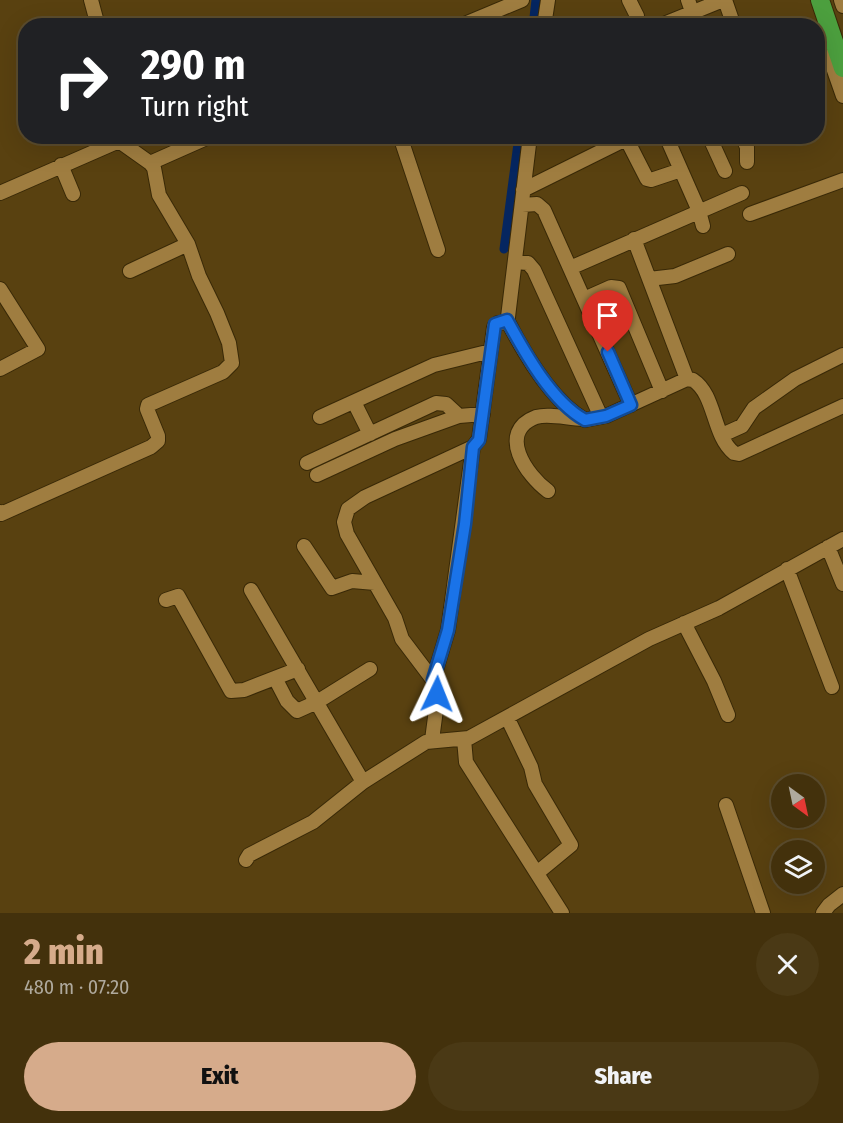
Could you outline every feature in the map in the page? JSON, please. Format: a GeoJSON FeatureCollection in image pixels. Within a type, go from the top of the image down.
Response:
{"type":"FeatureCollection","features":[{"type":"Feature","properties":{"kind":"highway"},"geometry":{"type":"LineString","coordinates":[[820,0],[843,68]]}},
{"type":"Feature","properties":{"kind":"highway"},"geometry":{"type":"LineString","coordinates":[[832,0],[843,33]]}},
{"type":"Feature","properties":{"kind":"street"},"geometry":{"type":"LineString","coordinates":[[91,0],[96,18]]}},
{"type":"Feature","properties":{"kind":"street"},"geometry":{"type":"LineString","coordinates":[[479,18],[522,0]]}},
{"type":"Feature","properties":{"kind":"street"},"geometry":{"type":"LineString","coordinates":[[545,18],[548,0]]}},
{"type":"Feature","properties":{"kind":"street"},"geometry":{"type":"LineString","coordinates":[[629,0],[637,16]]}},
{"type":"Feature","properties":{"kind":"street"},"geometry":{"type":"LineString","coordinates":[[678,18],[724,0],[731,18]]}},
{"type":"Feature","properties":{"kind":"street"},"geometry":{"type":"LineString","coordinates":[[811,0],[817,18]]}},
{"type":"Feature","properties":{"kind":"street"},"geometry":{"type":"LineString","coordinates":[[841,0],[843,6]]}},
{"type":"Feature","properties":{"kind":"street"},"geometry":{"type":"LineString","coordinates":[[825,42],[843,96]]}},
{"type":"Feature","properties":{"kind":"street"},"geometry":{"type":"LineString","coordinates":[[0,194],[107,144]]}},
{"type":"Feature","properties":{"kind":"street"},"geometry":{"type":"LineString","coordinates":[[0,512],[27,504],[151,447],[158,441],[158,436],[147,410],[148,405],[229,368],[232,363],[229,343],[199,276],[188,244],[159,195],[154,168],[125,144]]}},
{"type":"Feature","properties":{"kind":"street"},"geometry":{"type":"LineString","coordinates":[[150,163],[194,144]]}},
{"type":"Feature","properties":{"kind":"street"},"geometry":{"type":"LineString","coordinates":[[403,144],[438,250]]}},
{"type":"Feature","properties":{"kind":"street"},"geometry":{"type":"LineString","coordinates":[[529,144],[515,262],[503,322],[564,403],[585,420]]}},
{"type":"Feature","properties":{"kind":"street"},"geometry":{"type":"LineString","coordinates":[[524,190],[614,144]]}},
{"type":"Feature","properties":{"kind":"street"},"geometry":{"type":"LineString","coordinates":[[629,144],[647,179],[651,180],[681,170]]}},
{"type":"Feature","properties":{"kind":"street"},"geometry":{"type":"LineString","coordinates":[[670,144],[699,211],[703,226]]}},
{"type":"Feature","properties":{"kind":"street"},"geometry":{"type":"LineString","coordinates":[[712,144],[725,171]]}},
{"type":"Feature","properties":{"kind":"street"},"geometry":{"type":"LineString","coordinates":[[746,144],[747,162]]}},
{"type":"Feature","properties":{"kind":"street"},"geometry":{"type":"LineString","coordinates":[[61,165],[73,194]]}},
{"type":"Feature","properties":{"kind":"street"},"geometry":{"type":"LineString","coordinates":[[750,214],[843,180]]}},
{"type":"Feature","properties":{"kind":"street"},"geometry":{"type":"LineString","coordinates":[[570,268],[742,193]]}},
{"type":"Feature","properties":{"kind":"street"},"geometry":{"type":"LineString","coordinates":[[522,205],[541,205],[631,405]]}},
{"type":"Feature","properties":{"kind":"street"},"geometry":{"type":"LineString","coordinates":[[634,239],[687,379]]}},
{"type":"Feature","properties":{"kind":"street"},"geometry":{"type":"LineString","coordinates":[[130,271],[188,244]]}},
{"type":"Feature","properties":{"kind":"street"},"geometry":{"type":"LineString","coordinates":[[649,279],[675,276],[728,254]]}},
{"type":"Feature","properties":{"kind":"street"},"geometry":{"type":"LineString","coordinates":[[515,262],[528,263],[534,270],[601,417]]}},
{"type":"Feature","properties":{"kind":"street"},"geometry":{"type":"LineString","coordinates":[[584,299],[611,287],[619,288],[662,392]]}},
{"type":"Feature","properties":{"kind":"street"},"geometry":{"type":"LineString","coordinates":[[0,289],[38,349],[0,369]]}},
{"type":"Feature","properties":{"kind":"street"},"geometry":{"type":"LineString","coordinates":[[432,740],[437,702],[433,680],[402,639],[395,618],[347,534],[344,522],[348,509],[365,497],[473,447],[479,440],[494,327],[503,322]]}},
{"type":"Feature","properties":{"kind":"street"},"geometry":{"type":"LineString","coordinates":[[320,417],[434,365],[491,351]]}},
{"type":"Feature","properties":{"kind":"street"},"geometry":{"type":"LineString","coordinates":[[722,435],[742,426],[754,408],[795,379],[843,355]]}},
{"type":"Feature","properties":{"kind":"street"},"geometry":{"type":"LineString","coordinates":[[548,491],[536,483],[522,463],[516,445],[524,426],[537,417],[585,420],[601,417],[687,379],[693,380],[701,388],[730,450],[739,454],[843,406]]}},
{"type":"Feature","properties":{"kind":"street"},"geometry":{"type":"LineString","coordinates":[[354,402],[370,434]]}},
{"type":"Feature","properties":{"kind":"street"},"geometry":{"type":"LineString","coordinates":[[307,463],[436,402],[446,404],[459,417]]}},
{"type":"Feature","properties":{"kind":"street"},"geometry":{"type":"LineString","coordinates":[[317,475],[395,438],[459,417],[483,414]]}},
{"type":"Feature","properties":{"kind":"street"},"geometry":{"type":"LineString","coordinates":[[433,680],[448,630],[465,524],[473,447]]}},
{"type":"Feature","properties":{"kind":"street"},"geometry":{"type":"LineString","coordinates":[[246,860],[249,855],[313,822],[363,782],[432,740],[464,739],[684,622],[719,608],[843,539]]}},
{"type":"Feature","properties":{"kind":"street"},"geometry":{"type":"LineString","coordinates":[[304,546],[332,588],[352,581],[375,583]]}},
{"type":"Feature","properties":{"kind":"street"},"geometry":{"type":"LineString","coordinates":[[828,547],[843,584]]}},
{"type":"Feature","properties":{"kind":"street"},"geometry":{"type":"LineString","coordinates":[[787,569],[832,687]]}},
{"type":"Feature","properties":{"kind":"street"},"geometry":{"type":"LineString","coordinates":[[251,590],[363,782]]}},
{"type":"Feature","properties":{"kind":"street"},"geometry":{"type":"LineString","coordinates":[[166,600],[178,596],[231,691],[244,690],[298,669]]}},
{"type":"Feature","properties":{"kind":"street"},"geometry":{"type":"LineString","coordinates":[[684,622],[714,681],[728,715]]}},
{"type":"Feature","properties":{"kind":"street"},"geometry":{"type":"LineString","coordinates":[[275,678],[287,701],[297,711],[317,702],[370,669]]}},
{"type":"Feature","properties":{"kind":"street"},"geometry":{"type":"LineString","coordinates":[[507,717],[531,767],[538,790],[572,845],[537,873]]}},
{"type":"Feature","properties":{"kind":"street"},"geometry":{"type":"LineString","coordinates":[[464,739],[466,762],[562,913]]}},
{"type":"Feature","properties":{"kind":"street"},"geometry":{"type":"LineString","coordinates":[[726,805],[763,913]]}},
{"type":"Feature","properties":{"kind":"street"},"geometry":{"type":"LineString","coordinates":[[823,913],[843,894]]}},
{"type":"Feature","properties":{"kind":"waterway"},"geometry":{"type":"LineString","coordinates":[[534,18],[536,0]]}},
{"type":"Feature","properties":{"kind":"waterway"},"geometry":{"type":"LineString","coordinates":[[504,249],[518,144]]}},
{"type":"Feature","properties":{"kind":"route"},"geometry":{"type":"LineString","coordinates":[[437,694],[433,680],[448,630],[465,524],[473,447],[479,440],[495,324],[507,320],[524,354],[564,403],[585,420],[606,416],[631,405],[608,352]]}}]}
